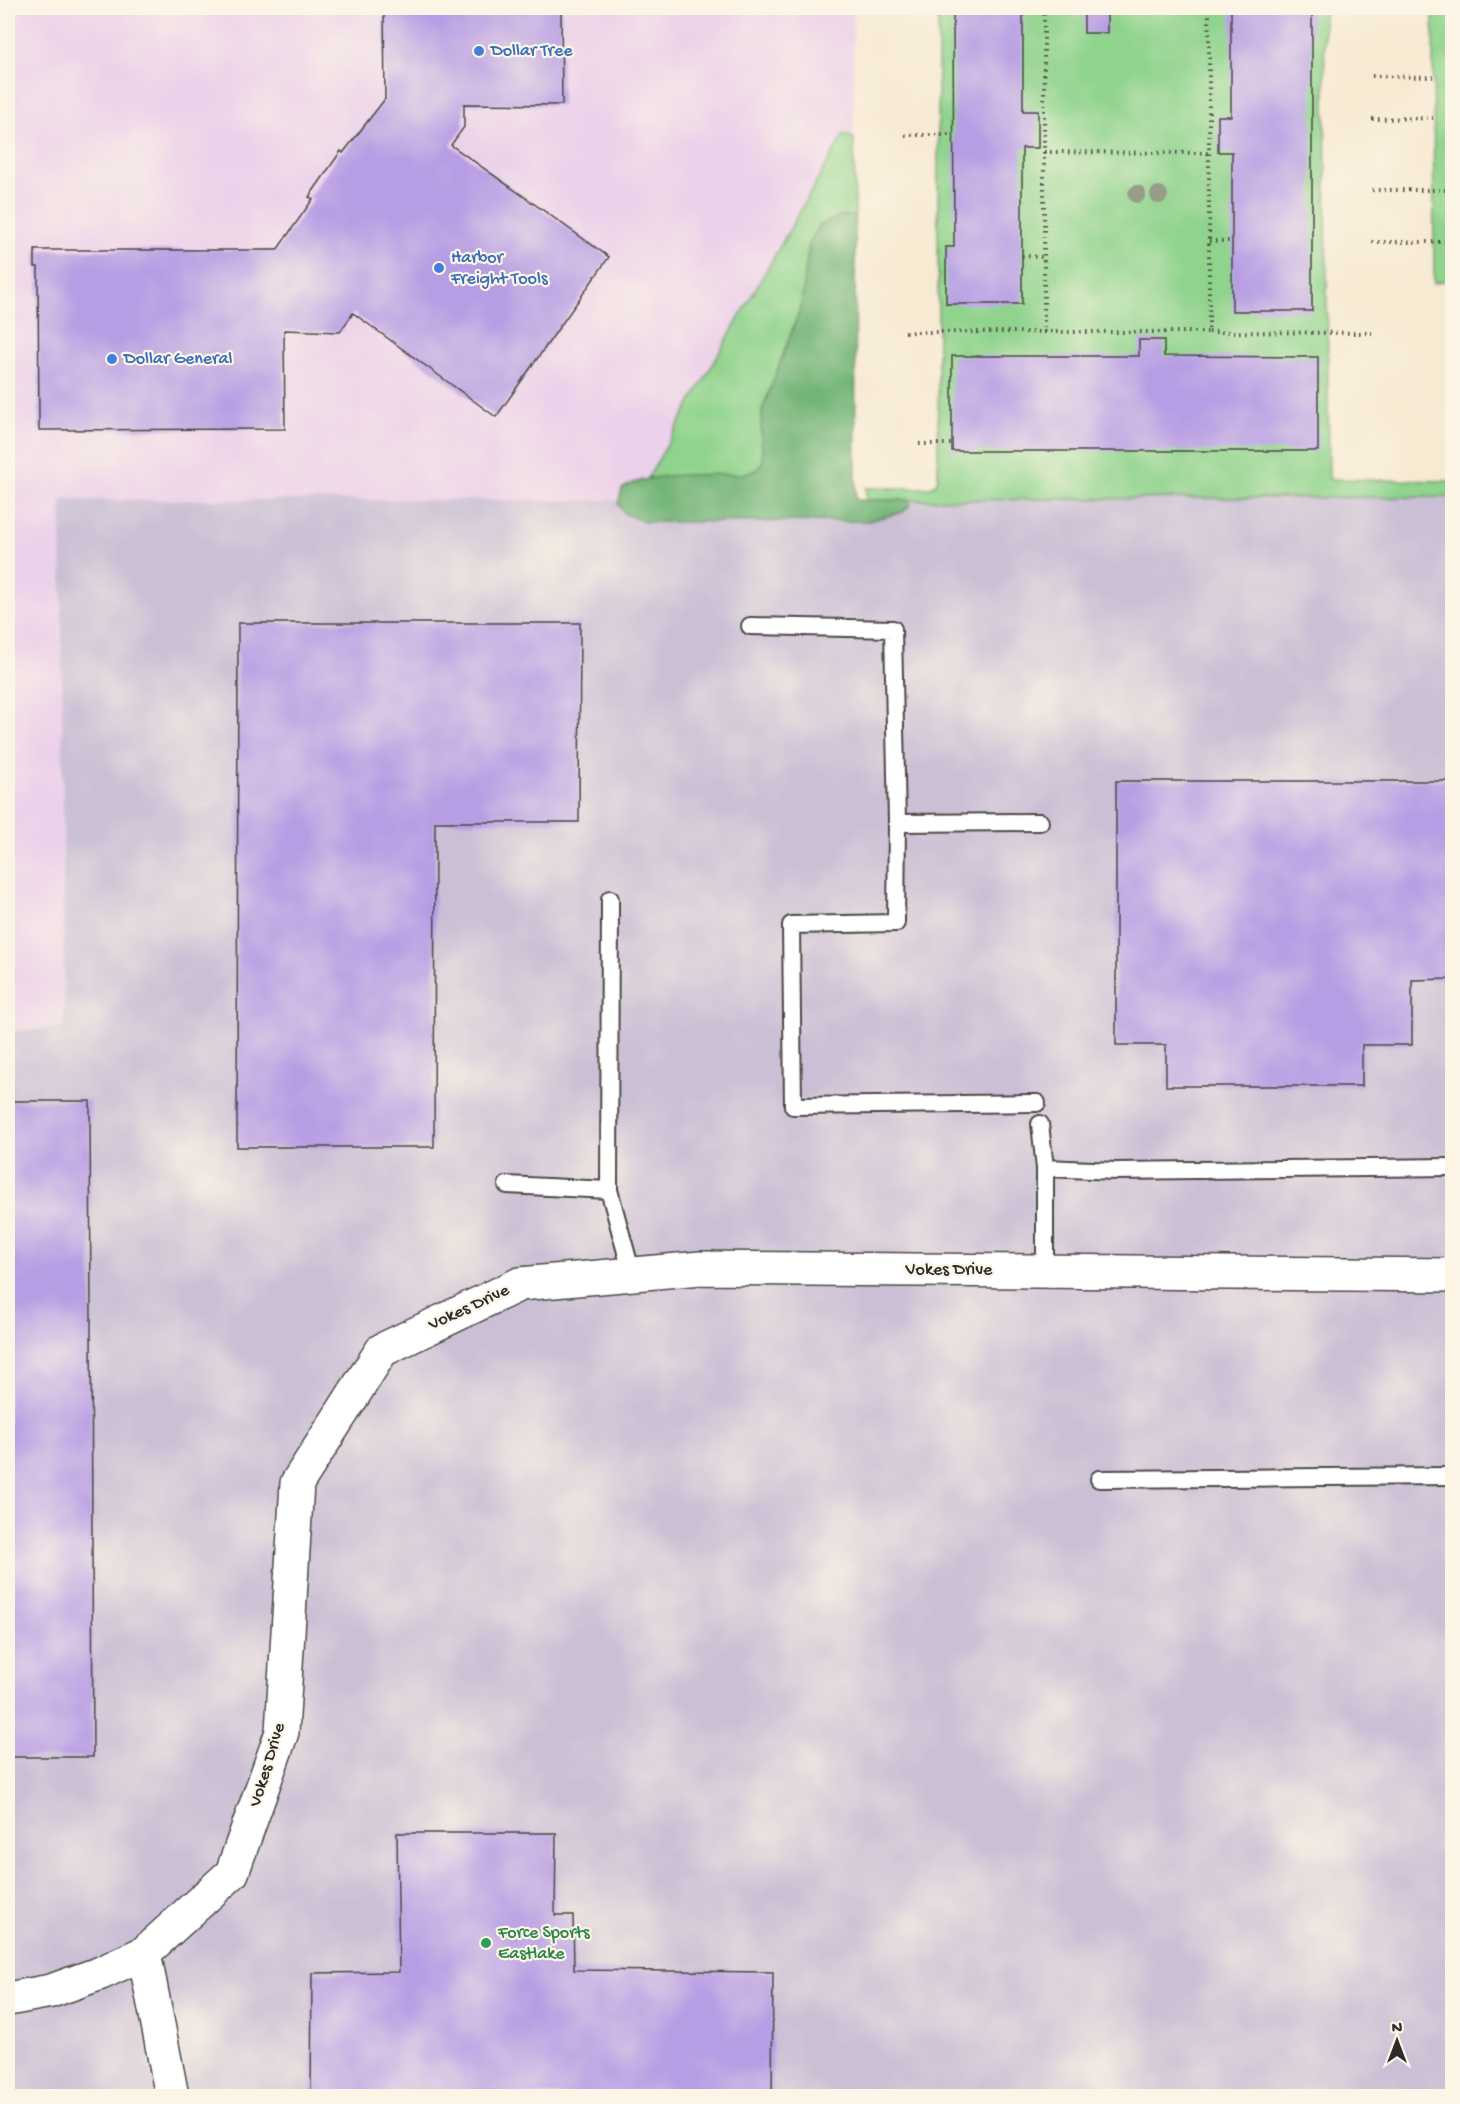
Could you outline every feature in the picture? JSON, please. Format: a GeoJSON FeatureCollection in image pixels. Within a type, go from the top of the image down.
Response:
{"type":"FeatureCollection","features":[{"type":"Feature","properties":{"kind":"street","name":"Vokes Drive"},"geometry":{"type":"LineString","coordinates":[[8,1999],[51,1991],[101,1973],[144,1953],[232,1873],[282,1732],[297,1483],[382,1350],[520,1284],[700,1268],[1452,1275]]}},
{"type":"Feature","properties":{"kind":"street"},"geometry":{"type":"LineString","coordinates":[[144,1953],[172,2097]]}},
{"type":"Feature","properties":{"kind":"lane"},"geometry":{"type":"LineString","coordinates":[[750,626],[893,629],[897,823],[896,923],[791,925],[793,1106],[1037,1103]]}},
{"type":"Feature","properties":{"kind":"lane"},"geometry":{"type":"LineString","coordinates":[[897,823],[1040,822]]}},
{"type":"Feature","properties":{"kind":"lane"},"geometry":{"type":"LineString","coordinates":[[610,898],[609,1190],[632,1274]]}},
{"type":"Feature","properties":{"kind":"lane"},"geometry":{"type":"LineString","coordinates":[[1040,1124],[1044,1168],[1045,1271]]}},
{"type":"Feature","properties":{"kind":"lane"},"geometry":{"type":"LineString","coordinates":[[1044,1168],[1116,1171],[1452,1167]]}},
{"type":"Feature","properties":{"kind":"lane"},"geometry":{"type":"LineString","coordinates":[[507,1185],[609,1190]]}},
{"type":"Feature","properties":{"kind":"lane"},"geometry":{"type":"LineString","coordinates":[[1099,1479],[1452,1476]]}},
{"type":"Feature","properties":{"kind":"path"},"geometry":{"type":"LineString","coordinates":[[1044,8],[1044,332]]}},
{"type":"Feature","properties":{"kind":"path"},"geometry":{"type":"LineString","coordinates":[[1209,8],[1209,332]]}},
{"type":"Feature","properties":{"kind":"path"},"geometry":{"type":"LineString","coordinates":[[1372,76],[1433,77]]}},
{"type":"Feature","properties":{"kind":"path"},"geometry":{"type":"LineString","coordinates":[[1372,118],[1433,118]]}},
{"type":"Feature","properties":{"kind":"path"},"geometry":{"type":"LineString","coordinates":[[905,135],[954,135]]}},
{"type":"Feature","properties":{"kind":"path"},"geometry":{"type":"LineString","coordinates":[[1044,152],[1209,153]]}},
{"type":"Feature","properties":{"kind":"path"},"geometry":{"type":"LineString","coordinates":[[1372,190],[1452,190]]}},
{"type":"Feature","properties":{"kind":"path"},"geometry":{"type":"LineString","coordinates":[[1209,241],[1232,241]]}},
{"type":"Feature","properties":{"kind":"path"},"geometry":{"type":"LineString","coordinates":[[1372,242],[1452,242]]}},
{"type":"Feature","properties":{"kind":"path"},"geometry":{"type":"LineString","coordinates":[[1022,256],[1044,257]]}},
{"type":"Feature","properties":{"kind":"path"},"geometry":{"type":"LineString","coordinates":[[905,332],[1372,333]]}},
{"type":"Feature","properties":{"kind":"path"},"geometry":{"type":"LineString","coordinates":[[919,444],[952,444]]}},
{"type":"Feature","properties":{"kind":"shaded area"},"geometry":{"type":"Polygon","coordinates":[[[8,8],[853,8],[856,500],[61,500],[64,1028],[8,1028],[8,8]]]}},
{"type":"Feature","properties":{"kind":"shaded area"},"geometry":{"type":"Polygon","coordinates":[[[1452,497],[1452,2096],[8,2096],[8,1030],[64,1028],[61,500],[1452,497]]]}},
{"type":"Feature","properties":{"kind":"green space"},"geometry":{"type":"Polygon","coordinates":[[[938,8],[1324,8],[1329,479],[1452,481],[1452,497],[866,500],[866,488],[927,488],[935,485],[938,479],[938,8]]]}},
{"type":"Feature","properties":{"kind":"green space"},"geometry":{"type":"Polygon","coordinates":[[[1433,8],[1452,8],[1452,278],[1434,284],[1433,8]]]}},
{"type":"Feature","properties":{"kind":"green space"},"geometry":{"type":"Polygon","coordinates":[[[844,134],[854,138],[855,216],[841,216],[809,244],[801,307],[762,411],[763,461],[757,470],[742,474],[648,478],[844,134]]]}},
{"type":"Feature","properties":{"kind":"green space"},"geometry":{"type":"Polygon","coordinates":[[[841,216],[855,216],[856,500],[909,500],[910,505],[903,512],[868,521],[645,522],[625,514],[618,504],[622,489],[633,483],[662,477],[742,474],[757,470],[763,461],[762,411],[801,307],[809,244],[820,225],[841,216]]]}},
{"type":"Feature","properties":{"kind":"building"},"geometry":{"type":"Polygon","coordinates":[[[384,8],[561,8],[562,105],[464,104],[464,127],[451,145],[609,257],[496,417],[353,313],[340,332],[284,330],[285,429],[39,430],[38,267],[35,267],[35,250],[277,250],[313,199],[309,197],[341,151],[343,153],[385,99],[384,8]]]}},
{"type":"Feature","properties":{"kind":"building"},"geometry":{"type":"Polygon","coordinates":[[[944,8],[1023,8],[1023,111],[1038,111],[1038,148],[1022,148],[1022,304],[946,304],[946,247],[954,247],[953,10],[944,10],[944,8]]]}},
{"type":"Feature","properties":{"kind":"building"},"geometry":{"type":"Polygon","coordinates":[[[1231,8],[1312,8],[1312,311],[1232,311],[1232,152],[1218,152],[1218,116],[1231,116],[1231,8]]]}},
{"type":"Feature","properties":{"kind":"building"},"geometry":{"type":"Polygon","coordinates":[[[1084,11],[1107,11],[1107,33],[1084,33],[1084,11]]]}},
{"type":"Feature","properties":{"kind":"building"},"geometry":{"type":"Polygon","coordinates":[[[1139,340],[1164,340],[1164,356],[1318,357],[1318,451],[952,451],[952,356],[1139,356],[1139,340]]]}},
{"type":"Feature","properties":{"kind":"building"},"geometry":{"type":"Polygon","coordinates":[[[238,623],[580,623],[579,822],[435,822],[434,1147],[237,1147],[238,623]]]}},
{"type":"Feature","properties":{"kind":"building"},"geometry":{"type":"Polygon","coordinates":[[[1116,781],[1452,781],[1452,979],[1412,980],[1412,1045],[1362,1045],[1362,1086],[1166,1086],[1166,1045],[1116,1045],[1116,781]]]}},
{"type":"Feature","properties":{"kind":"building"},"geometry":{"type":"Polygon","coordinates":[[[8,1101],[90,1101],[93,1757],[8,1757],[8,1101]]]}},
{"type":"Feature","properties":{"kind":"building","name":"Force Sports Eastlake"},"geometry":{"type":"Polygon","coordinates":[[[397,1833],[556,1833],[555,1915],[573,1915],[574,1970],[773,1972],[772,2096],[311,2096],[312,1973],[399,1972],[397,1833]]]}},
{"type":"Feature","properties":{"kind":"place","name":"Dollar Tree"},"geometry":{"type":"Point","coordinates":[479,51]}},
{"type":"Feature","properties":{"kind":"place","name":"Harbor Freight Tools"},"geometry":{"type":"Point","coordinates":[439,268]}},
{"type":"Feature","properties":{"kind":"place","name":"Dollar General"},"geometry":{"type":"Point","coordinates":[112,359]}},
{"type":"Feature","properties":{"kind":"place","name":"Force Sports Eastlake"},"geometry":{"type":"Point","coordinates":[486,1943]}}]}
